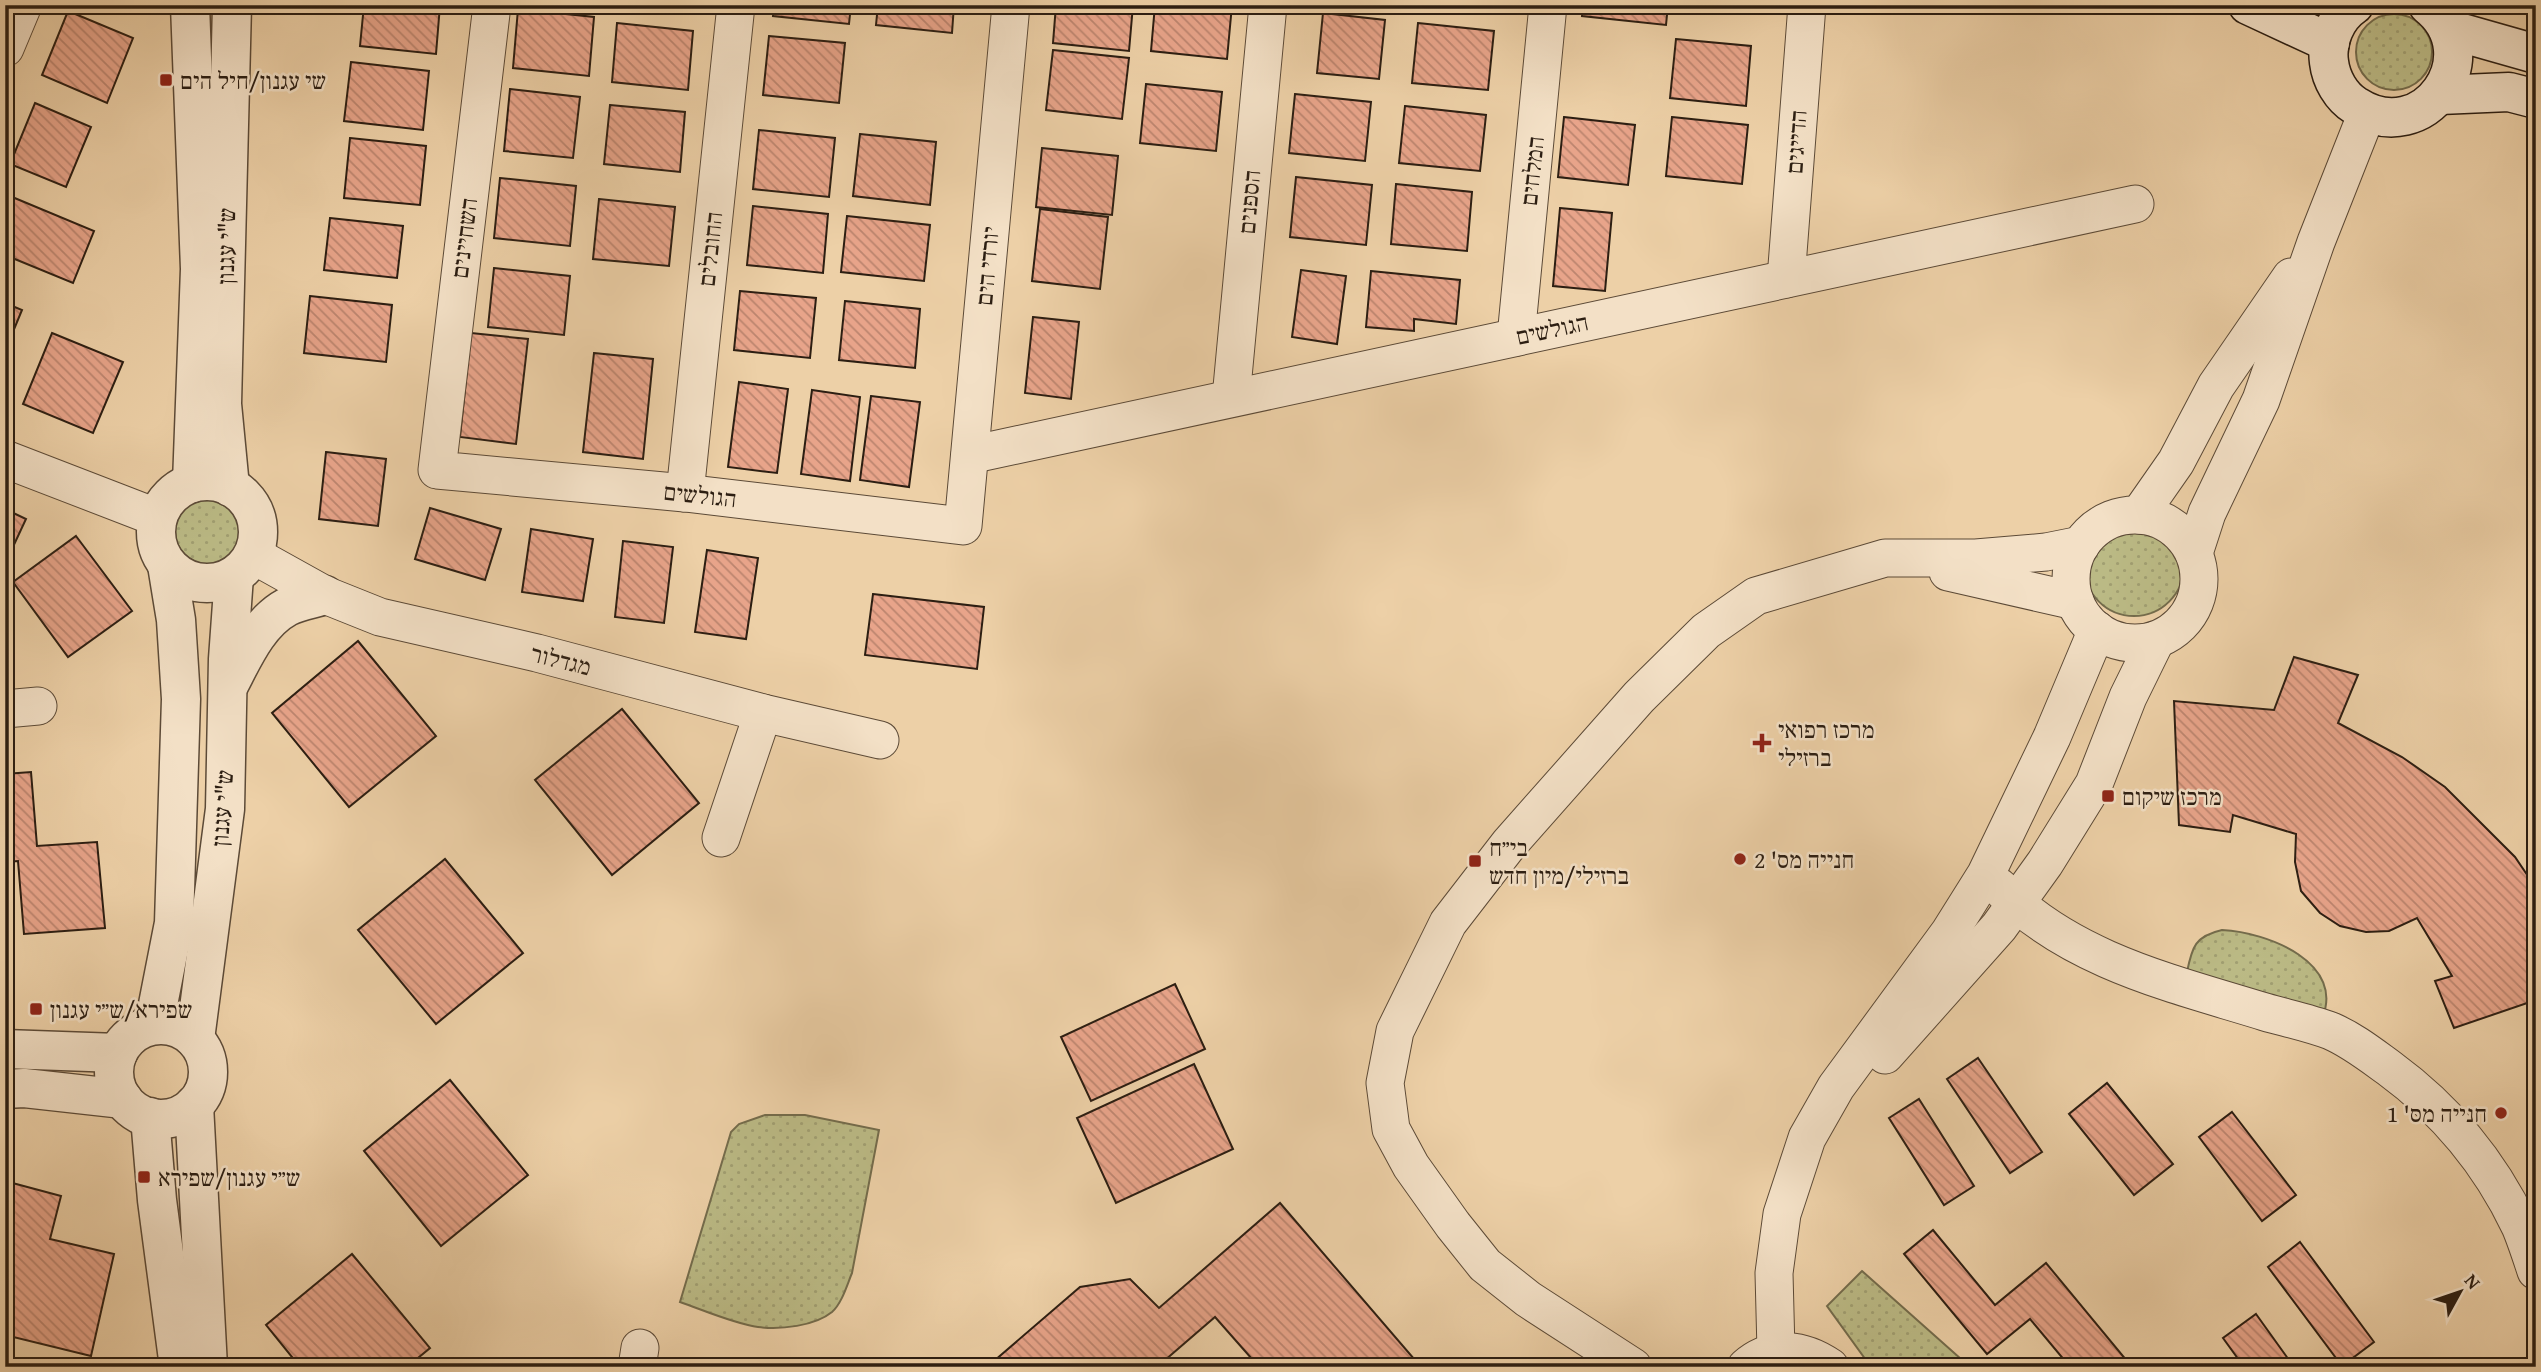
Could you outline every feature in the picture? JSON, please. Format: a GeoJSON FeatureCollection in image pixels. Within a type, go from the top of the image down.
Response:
{"type":"FeatureCollection","features":[{"type":"Feature","properties":{"kind":"street"},"geometry":{"type":"LineString","coordinates":[[5,48],[23,5]]}},
{"type":"Feature","properties":{"kind":"street","name":"ש\"י עגנון"},"geometry":{"type":"LineString","coordinates":[[190,5],[200,269],[192,483]]}},
{"type":"Feature","properties":{"kind":"street","name":"ש\"י עגנון"},"geometry":{"type":"LineString","coordinates":[[230,486],[222,404],[232,5]]}},
{"type":"Feature","properties":{"kind":"street","name":"השחיינים"},"geometry":{"type":"LineString","coordinates":[[437,470],[492,5]]}},
{"type":"Feature","properties":{"kind":"street","name":"החובלים"},"geometry":{"type":"LineString","coordinates":[[685,493],[736,5]]}},
{"type":"Feature","properties":{"kind":"street","name":"יורדי הים"},"geometry":{"type":"LineString","coordinates":[[963,526],[1011,5]]}},
{"type":"Feature","properties":{"kind":"street","name":"הספנים"},"geometry":{"type":"LineString","coordinates":[[1231,398],[1268,5]]}},
{"type":"Feature","properties":{"kind":"street","name":"המלחים"},"geometry":{"type":"LineString","coordinates":[[1516,337],[1548,5]]}},
{"type":"Feature","properties":{"kind":"street","name":"הדייגים"},"geometry":{"type":"LineString","coordinates":[[1786,279],[1807,5]]}},
{"type":"Feature","properties":{"kind":"street"},"geometry":{"type":"LineString","coordinates":[[2248,5],[2330,43]]}},
{"type":"Feature","properties":{"kind":"street"},"geometry":{"type":"LineString","coordinates":[[2354,5],[2336,24],[2330,43],[2329,60],[2337,84],[2353,104],[2367,113],[2387,118],[2407,116],[2425,108],[2440,95],[2449,80],[2454,63],[2453,45],[2438,17]]}},
{"type":"Feature","properties":{"kind":"street"},"geometry":{"type":"LineString","coordinates":[[2438,17],[2536,54]]}},
{"type":"Feature","properties":{"kind":"street"},"geometry":{"type":"LineString","coordinates":[[2440,95],[2509,92],[2536,99]]}},
{"type":"Feature","properties":{"kind":"street"},"geometry":{"type":"LineString","coordinates":[[2194,553],[2207,513],[2261,400],[2316,242],[2367,113]]}},
{"type":"Feature","properties":{"kind":"street","name":"הגולשים"},"geometry":{"type":"LineString","coordinates":[[970,454],[2135,205]]}},
{"type":"Feature","properties":{"kind":"street"},"geometry":{"type":"LineString","coordinates":[[2140,515],[2176,462],[2216,386],[2316,242]]}},
{"type":"Feature","properties":{"kind":"street"},"geometry":{"type":"LineString","coordinates":[[5,459],[158,518]]}},
{"type":"Feature","properties":{"kind":"street","name":"הגולשים"},"geometry":{"type":"LineString","coordinates":[[437,470],[685,493],[963,526]]}},
{"type":"Feature","properties":{"kind":"street"},"geometry":{"type":"LineString","coordinates":[[205,481],[230,486],[243,496],[253,509],[257,524],[257,540],[243,566],[220,582],[206,584],[178,575],[167,565],[159,551],[155,535],[165,502],[176,490],[192,483],[205,481]]}},
{"type":"Feature","properties":{"kind":"street"},"geometry":{"type":"LineString","coordinates":[[2140,515],[2157,518],[2172,526],[2185,538],[2194,553],[2199,574],[2197,595],[2189,614],[2175,630],[2156,640],[2136,643],[2115,640],[2097,630],[2084,617],[2075,600],[2071,582],[2073,562],[2092,531],[2122,516],[2140,515]]}},
{"type":"Feature","properties":{"kind":"street"},"geometry":{"type":"LineString","coordinates":[[1633,1367],[1528,1299],[1485,1265],[1411,1166],[1391,1129],[1385,1083],[1395,1031],[1448,923],[1509,844],[1630,708],[1697,641],[1756,597],[1885,558],[1976,558],[2046,552],[2081,545]]}},
{"type":"Feature","properties":{"kind":"street"},"geometry":{"type":"LineString","coordinates":[[1885,558],[2075,600]]}},
{"type":"Feature","properties":{"kind":"street","name":"ש\"י עגנון"},"geometry":{"type":"LineString","coordinates":[[154,1025],[174,923],[181,699],[176,620],[167,565]]}},
{"type":"Feature","properties":{"kind":"street","name":"ש\"י עגנון"},"geometry":{"type":"LineString","coordinates":[[195,1038],[225,809],[227,688],[243,566]]}},
{"type":"Feature","properties":{"kind":"street","name":"מגדלור"},"geometry":{"type":"LineString","coordinates":[[243,566],[380,617],[537,653],[763,713],[880,740]]}},
{"type":"Feature","properties":{"kind":"street"},"geometry":{"type":"LineString","coordinates":[[227,688],[246,652],[273,617],[287,607],[325,595]]}},
{"type":"Feature","properties":{"kind":"street"},"geometry":{"type":"LineString","coordinates":[[1830,1367],[1816,1357],[1797,1351],[1761,1359],[1782,1214],[1807,1138],[1836,1087],[1949,933],[1986,874],[2052,737],[2097,630]]}},
{"type":"Feature","properties":{"kind":"street"},"geometry":{"type":"LineString","coordinates":[[1774,1273],[1829,1146],[1873,1071],[1979,953],[2017,904],[2094,784],[2128,696],[2156,640]]}},
{"type":"Feature","properties":{"kind":"street"},"geometry":{"type":"LineString","coordinates":[[721,838],[763,713]]}},
{"type":"Feature","properties":{"kind":"street"},"geometry":{"type":"LineString","coordinates":[[1986,874],[2017,904],[2066,939],[2135,972],[2331,1031],[2368,1053],[2435,1106],[2468,1143],[2496,1182],[2520,1227],[2536,1271]]}},
{"type":"Feature","properties":{"kind":"street"},"geometry":{"type":"LineString","coordinates":[[5,1089],[24,1088],[136,1108],[166,1118],[181,1114],[194,1105],[207,1080],[207,1065],[195,1038],[169,1025],[154,1025],[140,1030],[127,1039],[118,1053],[114,1068],[116,1085],[136,1108],[157,1200],[179,1367]]}},
{"type":"Feature","properties":{"kind":"street"},"geometry":{"type":"LineString","coordinates":[[5,1049],[118,1053]]}},
{"type":"Feature","properties":{"kind":"street"},"geometry":{"type":"LineString","coordinates":[[194,1105],[208,1367]]}},
{"type":"Feature","properties":{"kind":"shaded area"},"geometry":{"type":"Polygon","coordinates":[[[2394,14],[2409,17],[2421,25],[2429,37],[2432,52],[2429,67],[2421,79],[2409,87],[2394,90],[2379,87],[2367,79],[2359,67],[2356,52],[2359,37],[2367,25],[2379,17],[2394,14]]]}},
{"type":"Feature","properties":{"kind":"shaded area"},"geometry":{"type":"Polygon","coordinates":[[[216,497],[237,512],[243,524],[241,544],[233,555],[216,565],[202,565],[185,555],[177,544],[175,524],[185,507],[196,499],[216,497]]]}},
{"type":"Feature","properties":{"kind":"shaded area"},"geometry":{"type":"Polygon","coordinates":[[[2134,516],[2153,520],[2170,530],[2180,547],[2184,566],[2180,585],[2170,602],[2153,612],[2134,616],[2115,612],[2098,602],[2088,585],[2084,566],[2088,547],[2098,530],[2115,520],[2134,516]]]}},
{"type":"Feature","properties":{"kind":"shaded area"},"geometry":{"type":"Polygon","coordinates":[[[2222,930],[2240,932],[2280,944],[2313,967],[2323,983],[2326,1001],[2321,1021],[2187,972],[2193,949],[2200,939],[2222,930]]]}},
{"type":"Feature","properties":{"kind":"shaded area"},"geometry":{"type":"Polygon","coordinates":[[[765,1115],[805,1115],[879,1130],[852,1273],[836,1308],[825,1317],[807,1324],[767,1328],[749,1325],[680,1302],[731,1132],[739,1124],[765,1115]]]}},
{"type":"Feature","properties":{"kind":"shaded area"},"geometry":{"type":"Polygon","coordinates":[[[1862,1271],[1970,1367],[1871,1367],[1827,1306],[1862,1271]]]}},
{"type":"Feature","properties":{"kind":"building"},"geometry":{"type":"Polygon","coordinates":[[[364,5],[440,5],[436,54],[360,46],[364,5]]]}},
{"type":"Feature","properties":{"kind":"building"},"geometry":{"type":"Polygon","coordinates":[[[774,5],[851,5],[849,24],[773,16],[774,5]]]}},
{"type":"Feature","properties":{"kind":"building"},"geometry":{"type":"Polygon","coordinates":[[[878,5],[954,5],[952,33],[876,25],[878,5]]]}},
{"type":"Feature","properties":{"kind":"building"},"geometry":{"type":"Polygon","coordinates":[[[1056,5],[1133,5],[1129,51],[1053,43],[1056,5]]]}},
{"type":"Feature","properties":{"kind":"building"},"geometry":{"type":"Polygon","coordinates":[[[1155,5],[1232,5],[1227,59],[1151,51],[1155,5]]]}},
{"type":"Feature","properties":{"kind":"building"},"geometry":{"type":"Polygon","coordinates":[[[1583,5],[1668,5],[1666,25],[1582,16],[1583,5]]]}},
{"type":"Feature","properties":{"kind":"building"},"geometry":{"type":"Polygon","coordinates":[[[518,9],[594,17],[589,76],[513,68],[518,9]]]}},
{"type":"Feature","properties":{"kind":"building"},"geometry":{"type":"Polygon","coordinates":[[[68,11],[133,38],[107,103],[42,75],[68,11]]]}},
{"type":"Feature","properties":{"kind":"building"},"geometry":{"type":"Polygon","coordinates":[[[1323,13],[1385,20],[1379,79],[1317,73],[1323,13]]]}},
{"type":"Feature","properties":{"kind":"building"},"geometry":{"type":"Polygon","coordinates":[[[617,23],[693,31],[688,90],[612,82],[617,23]]]}},
{"type":"Feature","properties":{"kind":"building"},"geometry":{"type":"Polygon","coordinates":[[[1418,23],[1494,31],[1488,90],[1412,83],[1418,23]]]}},
{"type":"Feature","properties":{"kind":"building"},"geometry":{"type":"Polygon","coordinates":[[[769,36],[845,43],[839,103],[763,95],[769,36]]]}},
{"type":"Feature","properties":{"kind":"building"},"geometry":{"type":"Polygon","coordinates":[[[1676,39],[1751,46],[1746,106],[1670,98],[1676,39]]]}},
{"type":"Feature","properties":{"kind":"building"},"geometry":{"type":"Polygon","coordinates":[[[1053,50],[1129,58],[1122,119],[1046,110],[1053,50]]]}},
{"type":"Feature","properties":{"kind":"building"},"geometry":{"type":"Polygon","coordinates":[[[351,62],[429,71],[423,130],[344,121],[351,62]]]}},
{"type":"Feature","properties":{"kind":"building"},"geometry":{"type":"Polygon","coordinates":[[[1146,84],[1222,92],[1216,151],[1140,143],[1146,84]]]}},
{"type":"Feature","properties":{"kind":"building"},"geometry":{"type":"Polygon","coordinates":[[[510,89],[580,97],[573,158],[504,151],[510,89]]]}},
{"type":"Feature","properties":{"kind":"building"},"geometry":{"type":"Polygon","coordinates":[[[1295,94],[1371,102],[1365,161],[1289,153],[1295,94]]]}},
{"type":"Feature","properties":{"kind":"building"},"geometry":{"type":"Polygon","coordinates":[[[35,103],[91,127],[66,187],[10,164],[35,103]]]}},
{"type":"Feature","properties":{"kind":"building"},"geometry":{"type":"Polygon","coordinates":[[[610,105],[685,112],[680,172],[604,164],[610,105]]]}},
{"type":"Feature","properties":{"kind":"building"},"geometry":{"type":"Polygon","coordinates":[[[1405,106],[1486,115],[1480,171],[1399,163],[1405,106]]]}},
{"type":"Feature","properties":{"kind":"building"},"geometry":{"type":"Polygon","coordinates":[[[1564,117],[1635,125],[1628,185],[1558,177],[1564,117]]]}},
{"type":"Feature","properties":{"kind":"building"},"geometry":{"type":"Polygon","coordinates":[[[1672,117],[1748,125],[1742,184],[1666,176],[1672,117]]]}},
{"type":"Feature","properties":{"kind":"building"},"geometry":{"type":"Polygon","coordinates":[[[759,130],[835,138],[829,197],[753,189],[759,130]]]}},
{"type":"Feature","properties":{"kind":"building"},"geometry":{"type":"Polygon","coordinates":[[[860,134],[936,142],[930,205],[853,196],[860,134]]]}},
{"type":"Feature","properties":{"kind":"building"},"geometry":{"type":"Polygon","coordinates":[[[350,138],[426,146],[420,205],[344,198],[350,138]]]}},
{"type":"Feature","properties":{"kind":"building"},"geometry":{"type":"Polygon","coordinates":[[[1042,148],[1118,156],[1112,215],[1036,207],[1042,148]]]}},
{"type":"Feature","properties":{"kind":"building"},"geometry":{"type":"Polygon","coordinates":[[[1296,177],[1372,185],[1366,245],[1290,237],[1296,177]]]}},
{"type":"Feature","properties":{"kind":"building"},"geometry":{"type":"Polygon","coordinates":[[[500,178],[576,186],[570,246],[494,238],[500,178]]]}},
{"type":"Feature","properties":{"kind":"building"},"geometry":{"type":"Polygon","coordinates":[[[1396,184],[1472,192],[1467,251],[1391,244],[1396,184]]]}},
{"type":"Feature","properties":{"kind":"building"},"geometry":{"type":"Polygon","coordinates":[[[5,194],[94,231],[73,283],[5,255],[5,194]]]}},
{"type":"Feature","properties":{"kind":"building"},"geometry":{"type":"Polygon","coordinates":[[[599,199],[675,207],[669,266],[593,259],[599,199]]]}},
{"type":"Feature","properties":{"kind":"building"},"geometry":{"type":"Polygon","coordinates":[[[753,206],[828,214],[823,273],[747,265],[753,206]]]}},
{"type":"Feature","properties":{"kind":"building"},"geometry":{"type":"Polygon","coordinates":[[[1560,208],[1612,213],[1605,291],[1553,286],[1560,208]]]}},
{"type":"Feature","properties":{"kind":"building"},"geometry":{"type":"Polygon","coordinates":[[[1040,209],[1108,217],[1100,289],[1032,281],[1040,209]]]}},
{"type":"Feature","properties":{"kind":"building"},"geometry":{"type":"Polygon","coordinates":[[[847,216],[930,225],[924,281],[841,272],[847,216]]]}},
{"type":"Feature","properties":{"kind":"building"},"geometry":{"type":"Polygon","coordinates":[[[330,218],[403,226],[397,278],[324,270],[330,218]]]}},
{"type":"Feature","properties":{"kind":"building"},"geometry":{"type":"Polygon","coordinates":[[[494,268],[570,276],[564,335],[488,327],[494,268]]]}},
{"type":"Feature","properties":{"kind":"building"},"geometry":{"type":"Polygon","coordinates":[[[1301,270],[1346,276],[1337,344],[1292,337],[1301,270]]]}},
{"type":"Feature","properties":{"kind":"building"},"geometry":{"type":"Polygon","coordinates":[[[1371,271],[1460,280],[1456,324],[1414,319],[1414,331],[1366,327],[1371,271]]]}},
{"type":"Feature","properties":{"kind":"building"},"geometry":{"type":"Polygon","coordinates":[[[740,291],[816,298],[810,358],[734,350],[740,291]]]}},
{"type":"Feature","properties":{"kind":"building"},"geometry":{"type":"Polygon","coordinates":[[[310,296],[392,305],[386,362],[304,353],[310,296]]]}},
{"type":"Feature","properties":{"kind":"building"},"geometry":{"type":"Polygon","coordinates":[[[845,301],[920,309],[915,368],[839,360],[845,301]]]}},
{"type":"Feature","properties":{"kind":"building"},"geometry":{"type":"Polygon","coordinates":[[[5,303],[22,310],[5,351],[5,303]]]}},
{"type":"Feature","properties":{"kind":"building"},"geometry":{"type":"Polygon","coordinates":[[[1033,317],[1079,322],[1071,399],[1025,393],[1033,317]]]}},
{"type":"Feature","properties":{"kind":"building"},"geometry":{"type":"Polygon","coordinates":[[[52,333],[123,362],[93,433],[23,404],[52,333]]]}},
{"type":"Feature","properties":{"kind":"building"},"geometry":{"type":"Polygon","coordinates":[[[471,333],[528,339],[516,444],[460,437],[471,333]]]}},
{"type":"Feature","properties":{"kind":"building"},"geometry":{"type":"Polygon","coordinates":[[[594,353],[653,359],[643,459],[583,452],[594,353]]]}},
{"type":"Feature","properties":{"kind":"building"},"geometry":{"type":"Polygon","coordinates":[[[739,382],[788,389],[777,473],[728,467],[739,382]]]}},
{"type":"Feature","properties":{"kind":"building"},"geometry":{"type":"Polygon","coordinates":[[[812,390],[860,397],[850,481],[801,474],[812,390]]]}},
{"type":"Feature","properties":{"kind":"building"},"geometry":{"type":"Polygon","coordinates":[[[871,396],[920,402],[909,487],[860,480],[871,396]]]}},
{"type":"Feature","properties":{"kind":"building"},"geometry":{"type":"Polygon","coordinates":[[[326,452],[386,459],[378,526],[319,519],[326,452]]]}},
{"type":"Feature","properties":{"kind":"building"},"geometry":{"type":"Polygon","coordinates":[[[430,508],[501,529],[485,580],[415,559],[430,508]]]}},
{"type":"Feature","properties":{"kind":"building"},"geometry":{"type":"Polygon","coordinates":[[[5,509],[26,519],[5,564],[5,509]]]}},
{"type":"Feature","properties":{"kind":"building"},"geometry":{"type":"Polygon","coordinates":[[[531,529],[593,539],[583,601],[522,592],[531,529]]]}},
{"type":"Feature","properties":{"kind":"building"},"geometry":{"type":"Polygon","coordinates":[[[76,536],[132,611],[68,657],[13,582],[76,536]]]}},
{"type":"Feature","properties":{"kind":"building"},"geometry":{"type":"Polygon","coordinates":[[[623,541],[673,547],[664,623],[615,617],[623,541]]]}},
{"type":"Feature","properties":{"kind":"building"},"geometry":{"type":"Polygon","coordinates":[[[707,550],[758,558],[746,639],[695,632],[707,550]]]}},
{"type":"Feature","properties":{"kind":"building"},"geometry":{"type":"Polygon","coordinates":[[[873,594],[984,607],[977,669],[865,655],[873,594]]]}},
{"type":"Feature","properties":{"kind":"building"},"geometry":{"type":"Polygon","coordinates":[[[358,641],[436,736],[349,807],[272,713],[358,641]]]}},
{"type":"Feature","properties":{"kind":"building"},"geometry":{"type":"Polygon","coordinates":[[[2294,657],[2358,675],[2338,723],[2402,757],[2445,787],[2515,857],[2536,888],[2536,1000],[2454,1028],[2435,981],[2452,976],[2417,918],[2389,931],[2366,932],[2340,926],[2320,913],[2301,891],[2295,862],[2296,834],[2233,815],[2230,832],[2179,825],[2174,701],[2274,710],[2294,657]]]}},
{"type":"Feature","properties":{"kind":"building"},"geometry":{"type":"Polygon","coordinates":[[[622,709],[699,803],[612,875],[535,780],[622,709]]]}},
{"type":"Feature","properties":{"kind":"building"},"geometry":{"type":"Polygon","coordinates":[[[31,772],[37,846],[97,842],[105,928],[24,934],[18,861],[5,862],[5,774],[31,772]]]}},
{"type":"Feature","properties":{"kind":"building"},"geometry":{"type":"Polygon","coordinates":[[[445,859],[523,953],[436,1024],[358,930],[445,859]]]}},
{"type":"Feature","properties":{"kind":"building"},"geometry":{"type":"Polygon","coordinates":[[[1175,984],[1205,1049],[1091,1101],[1061,1037],[1175,984]]]}},
{"type":"Feature","properties":{"kind":"building"},"geometry":{"type":"Polygon","coordinates":[[[1978,1058],[2042,1152],[2010,1173],[1947,1079],[1978,1058]]]}},
{"type":"Feature","properties":{"kind":"building"},"geometry":{"type":"Polygon","coordinates":[[[1194,1064],[1233,1149],[1116,1203],[1077,1118],[1194,1064]]]}},
{"type":"Feature","properties":{"kind":"building"},"geometry":{"type":"Polygon","coordinates":[[[450,1080],[528,1175],[441,1246],[364,1151],[450,1080]]]}},
{"type":"Feature","properties":{"kind":"building"},"geometry":{"type":"Polygon","coordinates":[[[2107,1083],[2173,1164],[2134,1195],[2069,1114],[2107,1083]]]}},
{"type":"Feature","properties":{"kind":"building"},"geometry":{"type":"Polygon","coordinates":[[[1919,1099],[1974,1186],[1944,1205],[1889,1118],[1919,1099]]]}},
{"type":"Feature","properties":{"kind":"building"},"geometry":{"type":"Polygon","coordinates":[[[2232,1112],[2296,1195],[2262,1221],[2199,1137],[2232,1112]]]}},
{"type":"Feature","properties":{"kind":"building"},"geometry":{"type":"Polygon","coordinates":[[[5,1181],[61,1196],[50,1239],[114,1254],[91,1356],[5,1335],[5,1309],[12,1281],[5,1279],[5,1181]]]}},
{"type":"Feature","properties":{"kind":"building"},"geometry":{"type":"Polygon","coordinates":[[[1280,1203],[1421,1367],[1259,1367],[1215,1317],[1157,1367],[987,1367],[1080,1287],[1130,1279],[1159,1308],[1280,1203]]]}},
{"type":"Feature","properties":{"kind":"building"},"geometry":{"type":"Polygon","coordinates":[[[1933,1230],[1995,1305],[2046,1263],[2132,1367],[2070,1367],[2030,1319],[1987,1354],[1904,1254],[1933,1230]]]}},
{"type":"Feature","properties":{"kind":"building"},"geometry":{"type":"Polygon","coordinates":[[[2300,1242],[2374,1342],[2342,1366],[2268,1267],[2300,1242]]]}},
{"type":"Feature","properties":{"kind":"building"},"geometry":{"type":"Polygon","coordinates":[[[352,1254],[430,1348],[407,1367],[300,1367],[266,1325],[352,1254]]]}},
{"type":"Feature","properties":{"kind":"building"},"geometry":{"type":"Polygon","coordinates":[[[2256,1314],[2294,1367],[2244,1367],[2223,1338],[2256,1314]]]}},
{"type":"Feature","properties":{"kind":"place","name":"שי עגנון/חיל הים"},"geometry":{"type":"Point","coordinates":[166,80]}},
{"type":"Feature","properties":{"kind":"place","name":"מרכז רפואי ברזילי"},"geometry":{"type":"Point","coordinates":[1762,743]}},
{"type":"Feature","properties":{"kind":"place","name":"מרכז שיקום"},"geometry":{"type":"Point","coordinates":[2108,796]}},
{"type":"Feature","properties":{"kind":"place","name":"חנייה מס' 2"},"geometry":{"type":"Point","coordinates":[1740,859]}},
{"type":"Feature","properties":{"kind":"place","name":"בי״ח ברזילי/מיון חדש"},"geometry":{"type":"Point","coordinates":[1475,861]}},
{"type":"Feature","properties":{"kind":"place","name":"שפירא/ש״י עגנון"},"geometry":{"type":"Point","coordinates":[36,1009]}},
{"type":"Feature","properties":{"kind":"place","name":"חנייה מס' 1"},"geometry":{"type":"Point","coordinates":[2501,1113]}},
{"type":"Feature","properties":{"kind":"place","name":"ש״י עגנון/שפירא"},"geometry":{"type":"Point","coordinates":[144,1177]}}]}
